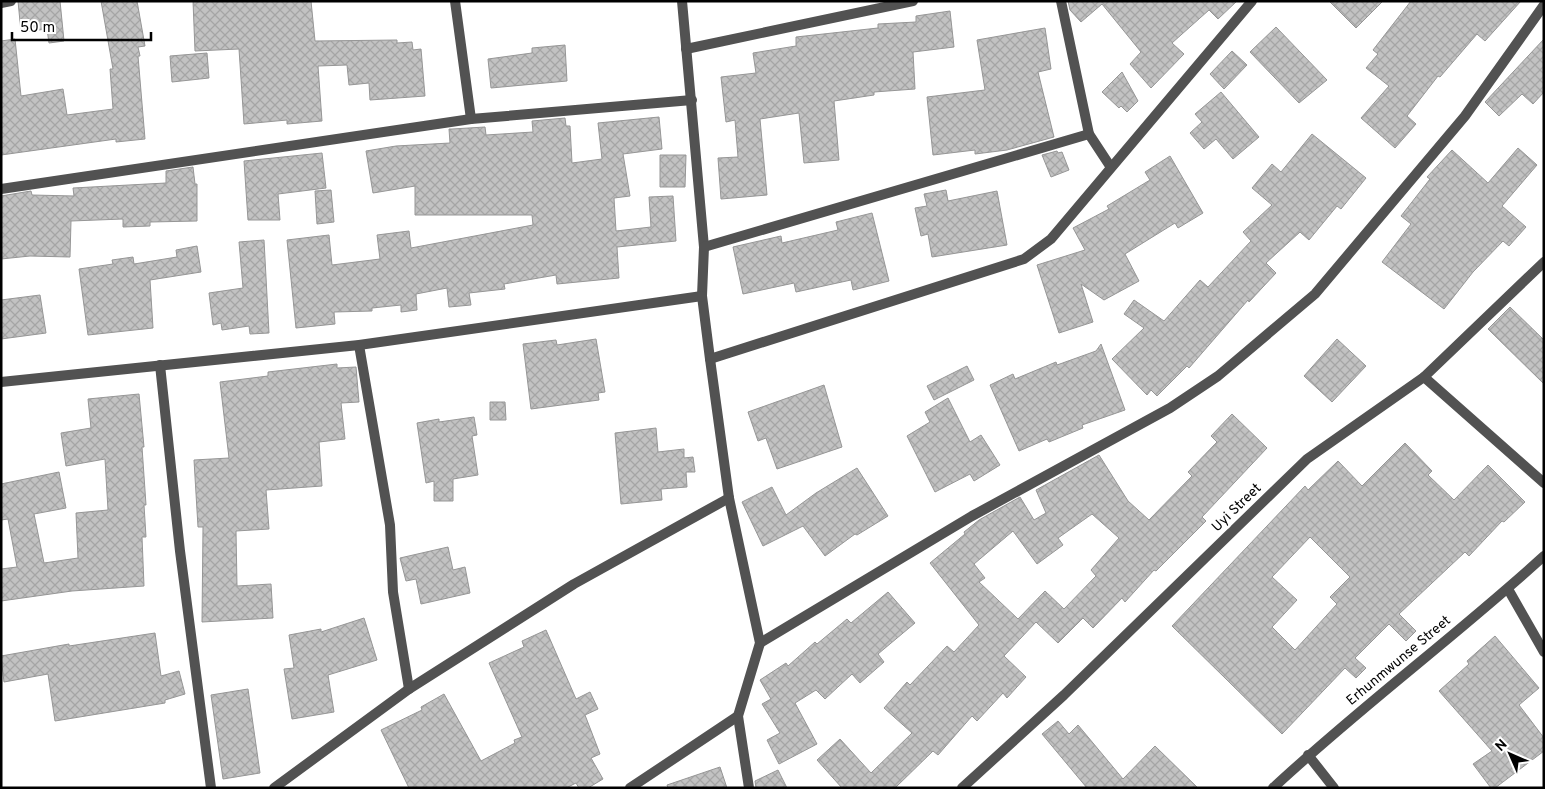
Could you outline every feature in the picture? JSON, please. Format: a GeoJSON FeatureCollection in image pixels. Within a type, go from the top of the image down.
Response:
{"type":"FeatureCollection","features":[{"type":"Feature","properties":{"kind":"street"},"geometry":{"type":"LineString","coordinates":[[1,3],[11,1]]}},
{"type":"Feature","properties":{"kind":"street"},"geometry":{"type":"LineString","coordinates":[[455,1],[471,119]]}},
{"type":"Feature","properties":{"kind":"street"},"geometry":{"type":"LineString","coordinates":[[682,1],[704,247],[702,296],[729,498],[760,643],[738,716],[749,788]]}},
{"type":"Feature","properties":{"kind":"street"},"geometry":{"type":"LineString","coordinates":[[686,49],[913,1]]}},
{"type":"Feature","properties":{"kind":"street"},"geometry":{"type":"LineString","coordinates":[[1061,1],[1089,134],[1110,166]]}},
{"type":"Feature","properties":{"kind":"street"},"geometry":{"type":"LineString","coordinates":[[710,359],[1024,259],[1051,239],[1110,166],[1252,1]]}},
{"type":"Feature","properties":{"kind":"street"},"geometry":{"type":"LineString","coordinates":[[760,643],[972,516],[1170,408],[1218,376],[1315,294],[1465,116],[1544,5]]}},
{"type":"Feature","properties":{"kind":"street"},"geometry":{"type":"LineString","coordinates":[[1,189],[471,119],[692,100]]}},
{"type":"Feature","properties":{"kind":"street"},"geometry":{"type":"LineString","coordinates":[[704,247],[1089,134]]}},
{"type":"Feature","properties":{"kind":"street","name":"Uyi Street"},"geometry":{"type":"LineString","coordinates":[[962,788],[1064,695],[1307,459],[1424,377],[1544,262]]}},
{"type":"Feature","properties":{"kind":"street"},"geometry":{"type":"LineString","coordinates":[[1,382],[359,345],[702,296]]}},
{"type":"Feature","properties":{"kind":"street"},"geometry":{"type":"LineString","coordinates":[[359,345],[390,525],[393,592],[409,689]]}},
{"type":"Feature","properties":{"kind":"street"},"geometry":{"type":"LineString","coordinates":[[160,365],[180,551],[211,788]]}},
{"type":"Feature","properties":{"kind":"street"},"geometry":{"type":"LineString","coordinates":[[1424,377],[1544,483]]}},
{"type":"Feature","properties":{"kind":"street"},"geometry":{"type":"LineString","coordinates":[[274,788],[409,689],[574,584],[729,498]]}},
{"type":"Feature","properties":{"kind":"street","name":"Erhunmwunse Street"},"geometry":{"type":"LineString","coordinates":[[1273,788],[1308,755],[1508,589],[1544,556]]}},
{"type":"Feature","properties":{"kind":"street"},"geometry":{"type":"LineString","coordinates":[[1508,589],[1544,652]]}},
{"type":"Feature","properties":{"kind":"street"},"geometry":{"type":"LineString","coordinates":[[630,788],[738,716]]}},
{"type":"Feature","properties":{"kind":"street"},"geometry":{"type":"LineString","coordinates":[[1308,755],[1334,788]]}},
{"type":"Feature","properties":{"kind":"building"},"geometry":{"type":"Polygon","coordinates":[[[18,1],[60,1],[64,41],[49,43],[47,29],[21,32],[18,1]]]}},
{"type":"Feature","properties":{"kind":"building"},"geometry":{"type":"Polygon","coordinates":[[[101,1],[137,1],[145,46],[138,47],[140,56],[138,56],[145,139],[116,142],[116,139],[1,155],[1,41],[15,39],[21,96],[63,89],[67,115],[113,109],[110,69],[113,69],[101,1]]]}},
{"type":"Feature","properties":{"kind":"building"},"geometry":{"type":"Polygon","coordinates":[[[193,1],[311,1],[315,41],[397,40],[397,43],[412,42],[413,50],[421,49],[425,96],[370,100],[369,83],[349,85],[347,65],[318,66],[322,121],[287,124],[287,120],[244,124],[239,49],[195,51],[193,1]]]}},
{"type":"Feature","properties":{"kind":"building"},"geometry":{"type":"Polygon","coordinates":[[[1068,1],[1237,1],[1218,19],[1209,10],[1172,43],[1184,54],[1151,88],[1130,64],[1141,52],[1102,4],[1081,22],[1070,10],[1068,1]]]}},
{"type":"Feature","properties":{"kind":"building"},"geometry":{"type":"Polygon","coordinates":[[[1329,1],[1383,1],[1356,28],[1329,1]]]}},
{"type":"Feature","properties":{"kind":"building"},"geometry":{"type":"Polygon","coordinates":[[[1411,1],[1521,1],[1485,41],[1477,34],[1440,77],[1438,76],[1407,116],[1416,124],[1395,148],[1361,118],[1389,86],[1366,68],[1378,54],[1373,50],[1411,1]]]}},
{"type":"Feature","properties":{"kind":"building"},"geometry":{"type":"Polygon","coordinates":[[[950,11],[954,47],[913,52],[915,89],[874,92],[874,95],[834,101],[839,160],[804,163],[799,113],[760,119],[767,195],[721,199],[718,158],[738,157],[735,120],[726,122],[721,77],[756,73],[753,53],[796,46],[796,37],[878,28],[878,24],[916,22],[916,16],[950,11]]]}},
{"type":"Feature","properties":{"kind":"building"},"geometry":{"type":"Polygon","coordinates":[[[1276,27],[1327,80],[1299,103],[1250,52],[1276,27]]]}},
{"type":"Feature","properties":{"kind":"building"},"geometry":{"type":"Polygon","coordinates":[[[1045,28],[1051,69],[1038,72],[1054,137],[1007,150],[975,154],[975,150],[933,155],[927,97],[985,90],[977,40],[1045,28]]]}},
{"type":"Feature","properties":{"kind":"building"},"geometry":{"type":"Polygon","coordinates":[[[1544,39],[1544,92],[1533,104],[1522,94],[1499,116],[1485,102],[1544,39]]]}},
{"type":"Feature","properties":{"kind":"building"},"geometry":{"type":"Polygon","coordinates":[[[565,45],[567,81],[491,88],[488,59],[532,53],[532,48],[565,45]]]}},
{"type":"Feature","properties":{"kind":"building"},"geometry":{"type":"Polygon","coordinates":[[[1232,51],[1247,65],[1224,89],[1210,74],[1232,51]]]}},
{"type":"Feature","properties":{"kind":"building"},"geometry":{"type":"Polygon","coordinates":[[[207,53],[209,78],[172,82],[170,56],[207,53]]]}},
{"type":"Feature","properties":{"kind":"building"},"geometry":{"type":"Polygon","coordinates":[[[1122,72],[1138,101],[1127,112],[1121,106],[1119,108],[1102,92],[1122,72]]]}},
{"type":"Feature","properties":{"kind":"building"},"geometry":{"type":"Polygon","coordinates":[[[1221,92],[1259,137],[1233,159],[1216,139],[1204,149],[1190,133],[1202,122],[1195,114],[1221,92]]]}},
{"type":"Feature","properties":{"kind":"building"},"geometry":{"type":"Polygon","coordinates":[[[659,117],[662,149],[623,154],[630,196],[614,198],[616,231],[651,227],[649,197],[673,196],[676,241],[617,247],[619,278],[557,284],[556,275],[504,284],[505,289],[469,293],[471,305],[449,307],[447,288],[416,294],[417,310],[401,312],[401,305],[372,308],[372,311],[334,312],[335,324],[296,328],[287,240],[329,235],[332,265],[380,259],[377,235],[409,231],[411,248],[533,225],[532,215],[415,215],[415,186],[373,193],[366,151],[396,146],[450,143],[449,129],[485,127],[486,135],[533,132],[532,121],[565,118],[566,126],[570,126],[572,163],[602,159],[598,123],[659,117]]]}},
{"type":"Feature","properties":{"kind":"building"},"geometry":{"type":"Polygon","coordinates":[[[1312,134],[1366,178],[1341,209],[1337,206],[1309,240],[1300,232],[1266,263],[1276,273],[1249,302],[1248,300],[1189,368],[1187,366],[1157,396],[1151,390],[1147,395],[1112,359],[1144,328],[1124,314],[1134,300],[1164,321],[1200,280],[1208,287],[1251,241],[1243,232],[1272,205],[1252,188],[1272,164],[1281,172],[1312,134]]]}},
{"type":"Feature","properties":{"kind":"building"},"geometry":{"type":"Polygon","coordinates":[[[1518,148],[1537,165],[1502,206],[1526,227],[1509,246],[1503,241],[1473,272],[1444,309],[1382,262],[1411,224],[1401,216],[1430,179],[1427,177],[1452,150],[1488,183],[1518,148]]]}},
{"type":"Feature","properties":{"kind":"building"},"geometry":{"type":"Polygon","coordinates":[[[1057,151],[1058,153],[1062,152],[1069,170],[1051,177],[1042,155],[1057,151]]]}},
{"type":"Feature","properties":{"kind":"building"},"geometry":{"type":"Polygon","coordinates":[[[322,153],[326,188],[278,194],[280,220],[248,220],[244,161],[322,153]]]}},
{"type":"Feature","properties":{"kind":"building"},"geometry":{"type":"Polygon","coordinates":[[[660,155],[686,155],[685,187],[660,187],[660,155]]]}},
{"type":"Feature","properties":{"kind":"building"},"geometry":{"type":"Polygon","coordinates":[[[1170,156],[1203,213],[1178,228],[1175,223],[1125,254],[1139,281],[1104,300],[1081,284],[1093,322],[1059,333],[1037,265],[1085,250],[1073,228],[1109,209],[1107,206],[1150,180],[1145,172],[1170,156]]]}},
{"type":"Feature","properties":{"kind":"building"},"geometry":{"type":"Polygon","coordinates":[[[193,167],[195,184],[197,184],[197,221],[150,222],[150,226],[123,227],[123,219],[71,221],[70,257],[30,256],[1,259],[1,196],[31,191],[32,195],[74,196],[73,188],[166,183],[166,171],[193,167]]]}},
{"type":"Feature","properties":{"kind":"building"},"geometry":{"type":"Polygon","coordinates":[[[331,190],[334,222],[317,224],[315,191],[331,190]]]}},
{"type":"Feature","properties":{"kind":"building"},"geometry":{"type":"Polygon","coordinates":[[[946,190],[948,201],[997,191],[1007,245],[932,257],[928,234],[921,236],[915,208],[927,206],[924,194],[946,190]]]}},
{"type":"Feature","properties":{"kind":"building"},"geometry":{"type":"Polygon","coordinates":[[[872,213],[889,281],[853,290],[851,280],[796,292],[794,283],[743,294],[733,247],[781,236],[782,243],[838,230],[836,222],[872,213]]]}},
{"type":"Feature","properties":{"kind":"building"},"geometry":{"type":"Polygon","coordinates":[[[264,240],[269,333],[250,334],[249,326],[222,330],[221,323],[213,325],[209,293],[243,288],[239,242],[264,240]]]}},
{"type":"Feature","properties":{"kind":"building"},"geometry":{"type":"Polygon","coordinates":[[[197,246],[201,272],[150,280],[153,328],[88,335],[79,269],[113,264],[112,260],[133,257],[134,264],[177,257],[176,250],[197,246]]]}},
{"type":"Feature","properties":{"kind":"building"},"geometry":{"type":"Polygon","coordinates":[[[40,295],[46,333],[1,339],[1,300],[40,295]]]}},
{"type":"Feature","properties":{"kind":"building"},"geometry":{"type":"Polygon","coordinates":[[[1510,307],[1544,340],[1544,384],[1488,329],[1510,307]]]}},
{"type":"Feature","properties":{"kind":"building"},"geometry":{"type":"Polygon","coordinates":[[[596,339],[605,392],[598,393],[599,400],[531,409],[523,344],[556,340],[557,345],[596,339]]]}},
{"type":"Feature","properties":{"kind":"building"},"geometry":{"type":"Polygon","coordinates":[[[1337,339],[1366,366],[1332,402],[1304,376],[1337,339]]]}},
{"type":"Feature","properties":{"kind":"building"},"geometry":{"type":"Polygon","coordinates":[[[1101,344],[1125,410],[1082,425],[1083,428],[1049,442],[1047,439],[1019,451],[990,385],[1013,374],[1015,379],[1056,362],[1057,365],[1096,351],[1101,344]]]}},
{"type":"Feature","properties":{"kind":"building"},"geometry":{"type":"Polygon","coordinates":[[[337,364],[337,368],[356,367],[359,402],[341,403],[345,439],[319,442],[322,486],[266,490],[269,529],[236,531],[237,586],[271,584],[273,618],[202,622],[203,527],[198,527],[194,460],[229,458],[220,382],[268,376],[268,372],[337,364]]]}},
{"type":"Feature","properties":{"kind":"building"},"geometry":{"type":"Polygon","coordinates":[[[967,366],[974,380],[934,400],[927,386],[967,366]]]}},
{"type":"Feature","properties":{"kind":"building"},"geometry":{"type":"Polygon","coordinates":[[[824,385],[842,447],[777,469],[766,438],[758,441],[748,412],[824,385]]]}},
{"type":"Feature","properties":{"kind":"building"},"geometry":{"type":"Polygon","coordinates":[[[139,394],[144,447],[142,447],[146,505],[144,505],[146,537],[142,537],[144,586],[72,591],[1,601],[1,569],[17,567],[8,519],[1,520],[1,484],[59,472],[66,508],[34,514],[44,563],[78,558],[76,513],[108,510],[105,459],[66,466],[61,433],[91,428],[88,399],[139,394]]]}},
{"type":"Feature","properties":{"kind":"building"},"geometry":{"type":"Polygon","coordinates":[[[948,398],[970,442],[981,435],[1000,465],[974,481],[970,474],[935,492],[907,436],[930,422],[925,412],[948,398]]]}},
{"type":"Feature","properties":{"kind":"building"},"geometry":{"type":"Polygon","coordinates":[[[490,402],[505,402],[506,420],[490,420],[490,402]]]}},
{"type":"Feature","properties":{"kind":"building"},"geometry":{"type":"Polygon","coordinates":[[[1232,414],[1267,448],[1202,517],[1206,521],[1156,571],[1154,570],[1125,602],[1122,598],[1093,628],[1083,618],[1058,643],[1036,622],[1004,656],[1026,677],[1007,698],[1003,693],[977,721],[972,716],[938,755],[933,751],[895,788],[842,788],[817,760],[840,739],[871,773],[912,733],[884,708],[907,682],[910,685],[947,646],[954,652],[979,625],[930,563],[965,534],[964,532],[979,520],[1020,497],[1034,520],[1046,513],[1036,490],[1099,455],[1128,501],[1149,520],[1192,476],[1188,472],[1217,442],[1211,436],[1232,414]],[[1092,514],[1058,538],[1063,545],[1037,564],[1013,531],[974,564],[985,578],[979,582],[1018,619],[1045,591],[1064,609],[1096,576],[1091,570],[1119,538],[1092,514]]]}},
{"type":"Feature","properties":{"kind":"building"},"geometry":{"type":"Polygon","coordinates":[[[474,417],[477,435],[472,436],[478,475],[453,479],[453,501],[434,501],[434,481],[426,483],[417,423],[439,419],[439,422],[474,417]]]}},
{"type":"Feature","properties":{"kind":"building"},"geometry":{"type":"Polygon","coordinates":[[[656,428],[658,452],[684,449],[684,458],[693,457],[695,472],[686,472],[687,487],[661,489],[662,500],[621,504],[615,433],[656,428]]]}},
{"type":"Feature","properties":{"kind":"building"},"geometry":{"type":"Polygon","coordinates":[[[1405,443],[1432,471],[1428,475],[1454,500],[1488,465],[1525,502],[1504,522],[1502,521],[1469,556],[1465,552],[1399,614],[1416,631],[1406,641],[1389,624],[1355,658],[1366,668],[1356,678],[1345,668],[1282,734],[1172,626],[1305,486],[1308,490],[1338,461],[1362,486],[1405,443]],[[1310,537],[1272,577],[1297,600],[1272,627],[1295,650],[1337,604],[1330,597],[1350,577],[1310,537]]]}},
{"type":"Feature","properties":{"kind":"building"},"geometry":{"type":"Polygon","coordinates":[[[857,468],[888,516],[857,535],[855,534],[825,556],[803,526],[763,546],[742,502],[772,487],[786,515],[816,493],[857,468]]]}},
{"type":"Feature","properties":{"kind":"building"},"geometry":{"type":"Polygon","coordinates":[[[448,547],[453,570],[465,567],[470,593],[421,604],[416,579],[406,581],[400,558],[448,547]]]}},
{"type":"Feature","properties":{"kind":"building"},"geometry":{"type":"Polygon","coordinates":[[[888,592],[915,623],[878,654],[884,662],[860,683],[852,674],[825,699],[816,690],[795,703],[817,744],[779,764],[767,740],[780,733],[762,704],[771,699],[760,680],[786,663],[788,666],[815,642],[817,644],[847,619],[851,623],[888,592]]]}},
{"type":"Feature","properties":{"kind":"building"},"geometry":{"type":"Polygon","coordinates":[[[364,618],[377,660],[328,675],[334,712],[292,719],[284,669],[294,668],[289,635],[321,629],[321,632],[364,618]]]}},
{"type":"Feature","properties":{"kind":"building"},"geometry":{"type":"Polygon","coordinates":[[[546,630],[576,699],[590,692],[598,709],[585,715],[600,754],[591,758],[603,779],[588,788],[579,788],[576,783],[566,788],[409,788],[381,730],[422,710],[421,707],[444,694],[481,761],[515,743],[514,740],[522,737],[489,663],[524,647],[522,641],[546,630]]]}},
{"type":"Feature","properties":{"kind":"building"},"geometry":{"type":"Polygon","coordinates":[[[155,633],[161,676],[179,671],[185,694],[165,700],[165,703],[55,721],[48,674],[4,682],[1,656],[69,644],[69,646],[155,633]]]}},
{"type":"Feature","properties":{"kind":"building"},"geometry":{"type":"Polygon","coordinates":[[[1495,636],[1539,688],[1519,705],[1544,738],[1544,751],[1495,788],[1491,788],[1473,764],[1492,751],[1439,691],[1469,664],[1467,661],[1495,636]]]}},
{"type":"Feature","properties":{"kind":"building"},"geometry":{"type":"Polygon","coordinates":[[[248,689],[260,773],[223,779],[211,695],[248,689]]]}},
{"type":"Feature","properties":{"kind":"building"},"geometry":{"type":"Polygon","coordinates":[[[1058,721],[1069,734],[1078,725],[1123,779],[1155,746],[1198,788],[1087,788],[1042,734],[1058,721]]]}},
{"type":"Feature","properties":{"kind":"building"},"geometry":{"type":"Polygon","coordinates":[[[720,767],[727,788],[668,788],[667,785],[720,767]]]}},
{"type":"Feature","properties":{"kind":"building"},"geometry":{"type":"Polygon","coordinates":[[[778,770],[787,788],[756,788],[755,781],[778,770]]]}}]}
